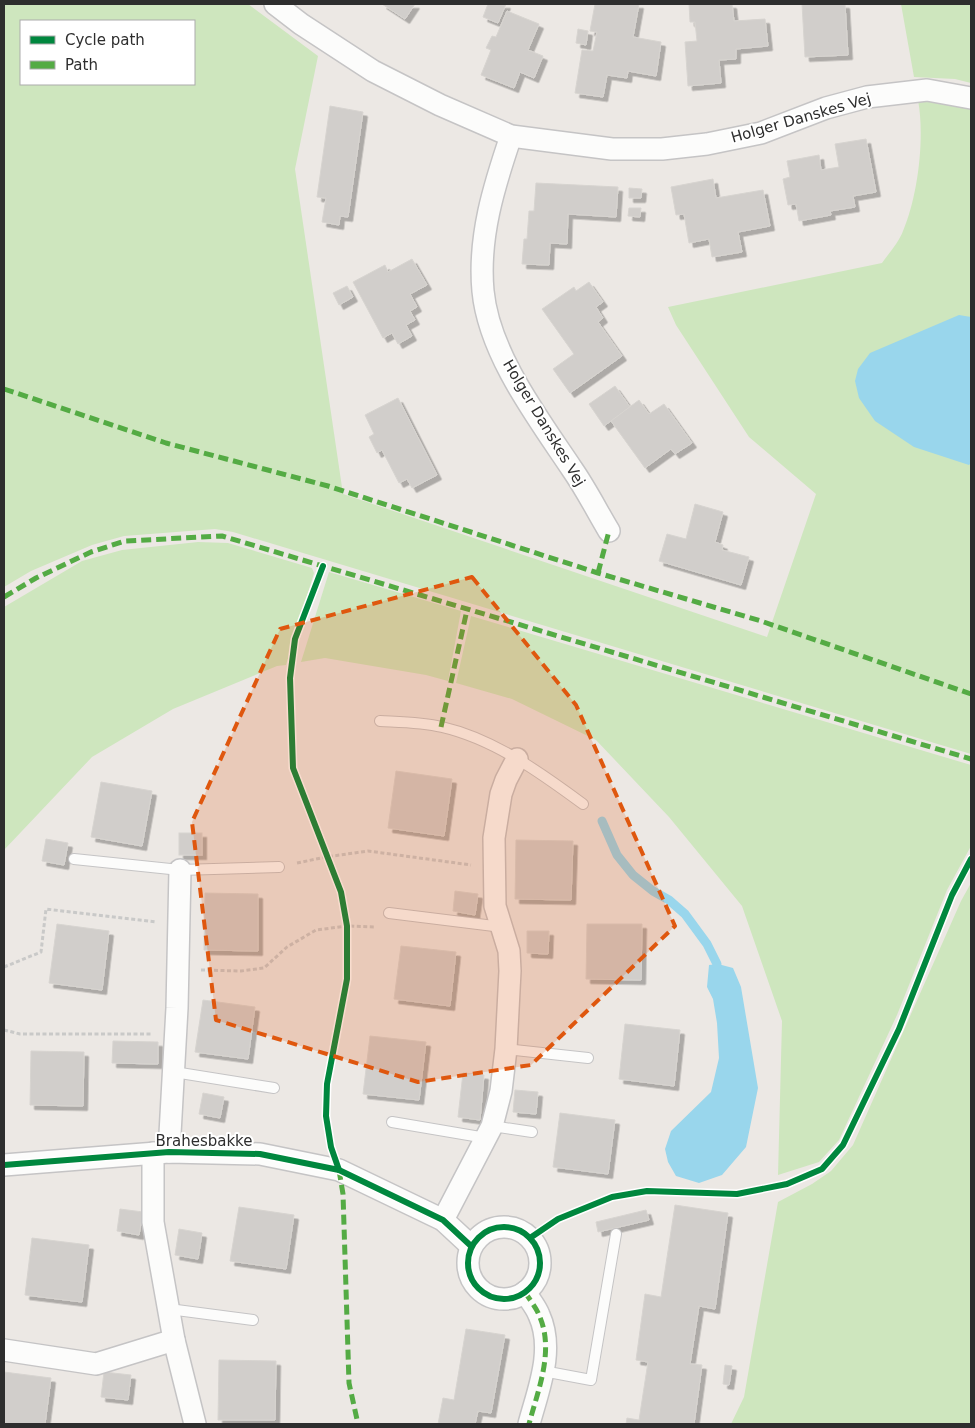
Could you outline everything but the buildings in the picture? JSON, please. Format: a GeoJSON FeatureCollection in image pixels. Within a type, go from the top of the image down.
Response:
{"type":"FeatureCollection","features":[{"type":"Feature","properties":{"kind":"street","name":"Holger Danskes Vej"},"geometry":{"type":"LineString","coordinates":[[275,4],[301,24],[373,71],[440,105],[511,136],[612,148],[662,149],[707,144],[760,133],[826,108],[867,97],[927,90],[971,98]]}},
{"type":"Feature","properties":{"kind":"street","name":"Holger Danskes Vej"},"geometry":{"type":"LineString","coordinates":[[511,136],[495,184],[487,217],[483,248],[483,292],[492,332],[507,366],[532,409],[576,474],[609,531]]}},
{"type":"Feature","properties":{"kind":"street"},"geometry":{"type":"LineString","coordinates":[[443,1220],[489,1132],[501,1090],[506,1049],[510,971],[509,951],[495,906],[494,838],[501,794],[517,759]]}},
{"type":"Feature","properties":{"kind":"street","name":"Brahesbakke"},"geometry":{"type":"LineString","coordinates":[[180,870],[174,1072],[161,1152],[153,1222],[174,1340],[194,1424]]}},
{"type":"Feature","properties":{"kind":"street","name":"Brahesbakke"},"geometry":{"type":"LineString","coordinates":[[4,1165],[161,1152],[260,1154],[339,1170],[443,1220],[471,1246]]}},
{"type":"Feature","properties":{"kind":"street"},"geometry":{"type":"LineString","coordinates":[[506,1227],[519,1230],[530,1238],[540,1260],[538,1272],[533,1283],[525,1292],[512,1298],[498,1298],[486,1294],[475,1285],[469,1273],[468,1259],[471,1246],[480,1235],[492,1228],[506,1227]]}},
{"type":"Feature","properties":{"kind":"street"},"geometry":{"type":"LineString","coordinates":[[525,1292],[539,1315],[545,1335],[546,1356],[529,1424]]}},
{"type":"Feature","properties":{"kind":"street"},"geometry":{"type":"LineString","coordinates":[[4,1350],[96,1364],[174,1340]]}},
{"type":"Feature","properties":{"kind":"lane"},"geometry":{"type":"LineString","coordinates":[[380,721],[441,727],[470,735],[517,759],[584,804]]}},
{"type":"Feature","properties":{"kind":"lane"},"geometry":{"type":"LineString","coordinates":[[74,859],[180,870],[279,867]]}},
{"type":"Feature","properties":{"kind":"lane"},"geometry":{"type":"LineString","coordinates":[[388,913],[502,928]]}},
{"type":"Feature","properties":{"kind":"lane"},"geometry":{"type":"LineString","coordinates":[[506,1049],[588,1058]]}},
{"type":"Feature","properties":{"kind":"lane"},"geometry":{"type":"LineString","coordinates":[[174,1072],[274,1088]]}},
{"type":"Feature","properties":{"kind":"lane"},"geometry":{"type":"LineString","coordinates":[[392,1122],[489,1132],[532,1132]]}},
{"type":"Feature","properties":{"kind":"lane"},"geometry":{"type":"LineString","coordinates":[[543,1371],[591,1380],[616,1234]]}},
{"type":"Feature","properties":{"kind":"lane"},"geometry":{"type":"LineString","coordinates":[[169,1309],[253,1320]]}},
{"type":"Feature","properties":{"kind":"path"},"geometry":{"type":"LineString","coordinates":[[323,848],[330,865]]}},
{"type":"Feature","properties":{"kind":"path"},"geometry":{"type":"LineString","coordinates":[[279,867],[326,857],[368,851],[494,868]]}},
{"type":"Feature","properties":{"kind":"path"},"geometry":{"type":"LineString","coordinates":[[4,967],[42,952],[46,908],[178,925]]}},
{"type":"Feature","properties":{"kind":"path"},"geometry":{"type":"LineString","coordinates":[[178,969],[240,971],[264,968],[287,947],[316,930],[347,926],[383,927],[388,913]]}},
{"type":"Feature","properties":{"kind":"path"},"geometry":{"type":"LineString","coordinates":[[346,918],[347,935]]}},
{"type":"Feature","properties":{"kind":"path"},"geometry":{"type":"LineString","coordinates":[[4,1030],[20,1034],[176,1034]]}},
{"type":"Feature","properties":{"kind":"highlighted area"},"geometry":{"type":"Polygon","coordinates":[[[472,577],[576,705],[675,926],[531,1065],[418,1082],[216,1020],[192,822],[280,629],[472,577]]]}},
{"type":"Feature","properties":{"kind":"green space"},"geometry":{"type":"Polygon","coordinates":[[[4,4],[248,4],[318,56],[295,169],[343,494],[767,637],[816,494],[749,437],[676,325],[668,307],[882,263],[901,235],[913,201],[919,166],[921,131],[918,100],[971,106],[971,754],[233,532],[215,529],[124,536],[92,545],[31,571],[4,587],[4,4]]]}},
{"type":"Feature","properties":{"kind":"green space"},"geometry":{"type":"Polygon","coordinates":[[[901,4],[971,4],[971,83],[955,79],[914,77],[901,4]]]}},
{"type":"Feature","properties":{"kind":"green space"},"geometry":{"type":"Polygon","coordinates":[[[198,542],[228,543],[312,568],[314,573],[286,665],[277,666],[173,709],[92,757],[4,850],[4,607],[82,561],[122,550],[198,542]]]}},
{"type":"Feature","properties":{"kind":"green space"},"geometry":{"type":"Polygon","coordinates":[[[329,572],[461,611],[448,681],[426,675],[325,658],[301,662],[329,572]]]}},
{"type":"Feature","properties":{"kind":"green space"},"geometry":{"type":"Polygon","coordinates":[[[471,616],[971,765],[971,846],[947,890],[897,1015],[839,1140],[819,1162],[778,1175],[782,1021],[742,906],[669,817],[596,740],[512,699],[456,683],[471,616]]]}},
{"type":"Feature","properties":{"kind":"green space"},"geometry":{"type":"Polygon","coordinates":[[[971,883],[971,1424],[731,1424],[744,1397],[778,1202],[812,1184],[831,1171],[853,1145],[961,901],[971,883]]]}},
{"type":"Feature","properties":{"kind":"water"},"geometry":{"type":"Polygon","coordinates":[[[959,315],[971,317],[971,463],[969,465],[914,447],[875,421],[859,398],[855,381],[858,369],[870,353],[959,315]]]}},
{"type":"Feature","properties":{"kind":"water"},"geometry":{"type":"Polygon","coordinates":[[[718,964],[733,968],[741,987],[758,1088],[746,1147],[722,1175],[699,1183],[676,1176],[668,1162],[665,1149],[671,1131],[711,1092],[719,1058],[717,1023],[713,999],[707,987],[709,965],[718,964]]]}},
{"type":"Feature","properties":{"kind":"waterway"},"geometry":{"type":"LineString","coordinates":[[602,821],[617,855],[633,875],[653,891],[669,900],[685,914],[707,944],[717,964]]}},
{"type":"Feature","properties":{"kind":"marked path"},"geometry":{"type":"LineString","coordinates":[[4,389],[166,443],[328,486],[598,573],[761,621],[971,694]]}},
{"type":"Feature","properties":{"kind":"marked path"},"geometry":{"type":"LineString","coordinates":[[598,573],[609,531]]}},
{"type":"Feature","properties":{"kind":"marked path"},"geometry":{"type":"LineString","coordinates":[[4,597],[36,578],[91,552],[125,541],[222,536],[971,759]]}},
{"type":"Feature","properties":{"kind":"marked path"},"geometry":{"type":"LineString","coordinates":[[441,727],[467,610]]}},
{"type":"Feature","properties":{"kind":"marked path"},"geometry":{"type":"LineString","coordinates":[[339,1170],[343,1194],[349,1383],[358,1424]]}},
{"type":"Feature","properties":{"kind":"marked path"},"geometry":{"type":"LineString","coordinates":[[525,1292],[539,1315],[544,1328],[545,1342],[543,1370],[529,1424]]}},
{"type":"Feature","properties":{"kind":"cycle path"},"geometry":{"type":"LineString","coordinates":[[323,566],[295,639],[290,678],[293,768],[341,892],[347,926],[347,979],[327,1084],[326,1116],[331,1147],[339,1170]]}},
{"type":"Feature","properties":{"kind":"cycle path"},"geometry":{"type":"LineString","coordinates":[[530,1238],[558,1219],[612,1197],[647,1191],[737,1194],[787,1184],[822,1169],[843,1145],[899,1029],[952,895],[971,859]]}},
{"type":"Feature","properties":{"kind":"cycle path"},"geometry":{"type":"LineString","coordinates":[[4,1165],[169,1152],[260,1154],[339,1170],[443,1220],[471,1246]]}},
{"type":"Feature","properties":{"kind":"cycle path"},"geometry":{"type":"LineString","coordinates":[[504,1227],[524,1233],[534,1243],[540,1263],[534,1283],[524,1293],[504,1299],[484,1293],[474,1283],[468,1263],[474,1243],[484,1233],[504,1227]]}}]}
